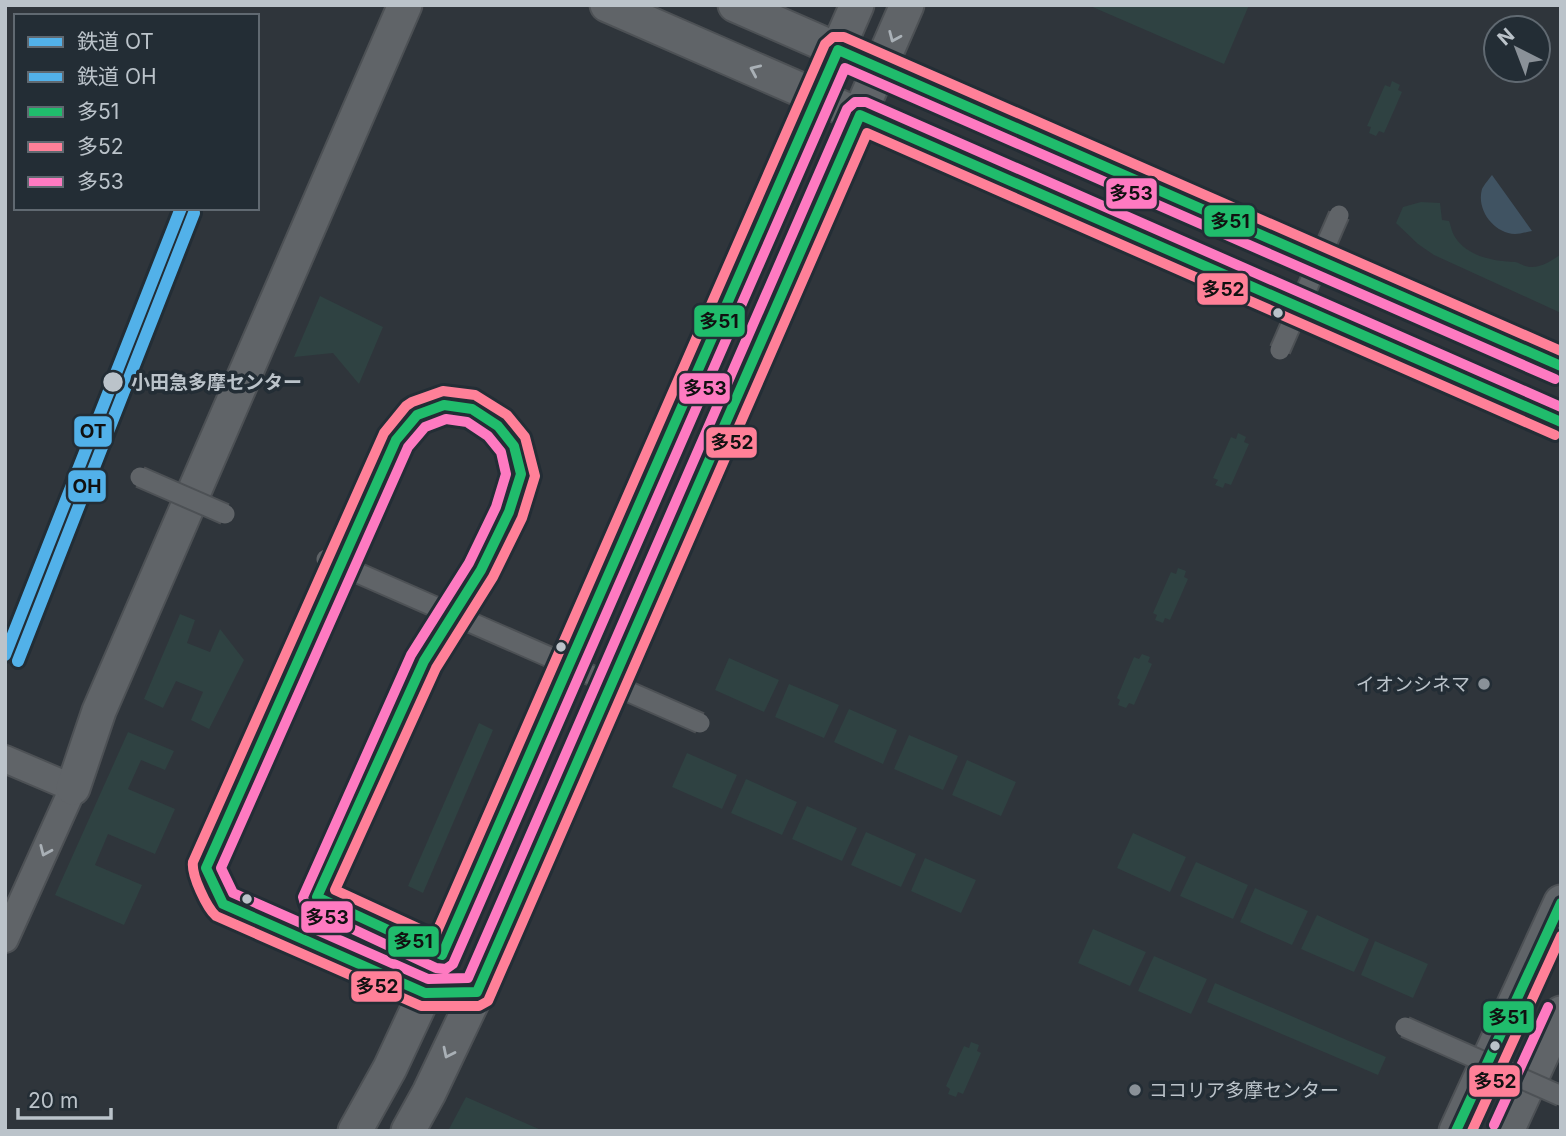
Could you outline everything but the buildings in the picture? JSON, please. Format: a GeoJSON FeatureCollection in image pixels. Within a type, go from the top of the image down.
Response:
{"type":"FeatureCollection","features":[{"type":"Feature","properties":{"kind":"street"},"geometry":{"type":"LineString","coordinates":[[5,939],[73,789],[99,711],[405,5]]}},
{"type":"Feature","properties":{"kind":"street"},"geometry":{"type":"LineString","coordinates":[[607,5],[1561,422]]}},
{"type":"Feature","properties":{"kind":"street"},"geometry":{"type":"LineString","coordinates":[[735,5],[1561,366]]}},
{"type":"Feature","properties":{"kind":"street"},"geometry":{"type":"LineString","coordinates":[[355,1131],[390,1068],[429,984],[857,5]]}},
{"type":"Feature","properties":{"kind":"street"},"geometry":{"type":"LineString","coordinates":[[408,1131],[483,979],[907,5]]}},
{"type":"Feature","properties":{"kind":"street"},"geometry":{"type":"LineString","coordinates":[[1280,350],[1339,215]]}},
{"type":"Feature","properties":{"kind":"street"},"geometry":{"type":"LineString","coordinates":[[140,477],[225,514]]}},
{"type":"Feature","properties":{"kind":"street"},"geometry":{"type":"LineString","coordinates":[[326,559],[700,723]]}},
{"type":"Feature","properties":{"kind":"street"},"geometry":{"type":"LineString","coordinates":[[5,759],[73,789]]}},
{"type":"Feature","properties":{"kind":"street"},"geometry":{"type":"LineString","coordinates":[[1456,1131],[1561,902]]}},
{"type":"Feature","properties":{"kind":"street"},"geometry":{"type":"LineString","coordinates":[[1507,1131],[1561,1013]]}},
{"type":"Feature","properties":{"kind":"street"},"geometry":{"type":"LineString","coordinates":[[1405,1027],[1561,1096]]}},
{"type":"Feature","properties":{"kind":"shaded area"},"geometry":{"type":"Polygon","coordinates":[[[1088,5],[1249,5],[1224,64],[1088,5]]]}},
{"type":"Feature","properties":{"kind":"shaded area"},"geometry":{"type":"Polygon","coordinates":[[[1392,81],[1400,85],[1398,90],[1402,92],[1384,133],[1379,131],[1376,136],[1369,133],[1371,127],[1367,126],[1385,85],[1390,87],[1392,81]]]}},
{"type":"Feature","properties":{"kind":"shaded area"},"geometry":{"type":"Polygon","coordinates":[[[1421,202],[1440,203],[1442,220],[1449,221],[1460,244],[1482,257],[1534,267],[1561,254],[1561,313],[1434,255],[1418,244],[1396,223],[1403,207],[1421,202]]]}},
{"type":"Feature","properties":{"kind":"shaded area"},"geometry":{"type":"Polygon","coordinates":[[[320,296],[383,327],[359,384],[333,353],[294,357],[320,296]]]}},
{"type":"Feature","properties":{"kind":"shaded area"},"geometry":{"type":"Polygon","coordinates":[[[1238,433],[1246,437],[1244,442],[1249,444],[1231,485],[1225,483],[1223,488],[1215,485],[1218,480],[1213,478],[1231,437],[1236,439],[1238,433]]]}},
{"type":"Feature","properties":{"kind":"shaded area"},"geometry":{"type":"Polygon","coordinates":[[[1178,568],[1186,571],[1184,577],[1188,579],[1170,620],[1165,618],[1163,623],[1155,620],[1157,615],[1153,613],[1171,572],[1176,574],[1178,568]]]}},
{"type":"Feature","properties":{"kind":"shaded area"},"geometry":{"type":"Polygon","coordinates":[[[180,614],[195,620],[187,643],[210,652],[220,629],[244,660],[209,729],[191,720],[203,692],[176,681],[163,708],[144,699],[180,614]]]}},
{"type":"Feature","properties":{"kind":"shaded area"},"geometry":{"type":"Polygon","coordinates":[[[1142,654],[1150,657],[1148,662],[1152,664],[1134,705],[1129,703],[1126,708],[1118,705],[1120,700],[1117,698],[1134,657],[1139,659],[1142,654]]]}},
{"type":"Feature","properties":{"kind":"shaded area"},"geometry":{"type":"Polygon","coordinates":[[[729,658],[779,680],[764,712],[715,690],[729,658]]]}},
{"type":"Feature","properties":{"kind":"shaded area"},"geometry":{"type":"Polygon","coordinates":[[[789,684],[839,705],[824,738],[775,717],[789,684]]]}},
{"type":"Feature","properties":{"kind":"shaded area"},"geometry":{"type":"Polygon","coordinates":[[[849,709],[897,730],[883,764],[834,742],[849,709]]]}},
{"type":"Feature","properties":{"kind":"shaded area"},"geometry":{"type":"Polygon","coordinates":[[[479,723],[493,730],[423,893],[408,886],[479,723]]]}},
{"type":"Feature","properties":{"kind":"shaded area"},"geometry":{"type":"Polygon","coordinates":[[[128,732],[174,751],[165,770],[141,760],[128,789],[175,809],[155,854],[108,834],[95,865],[142,885],[124,925],[55,895],[128,732]]]}},
{"type":"Feature","properties":{"kind":"shaded area"},"geometry":{"type":"Polygon","coordinates":[[[909,735],[958,756],[943,790],[894,769],[909,735]]]}},
{"type":"Feature","properties":{"kind":"shaded area"},"geometry":{"type":"Polygon","coordinates":[[[687,753],[737,775],[722,809],[672,787],[687,753]]]}},
{"type":"Feature","properties":{"kind":"shaded area"},"geometry":{"type":"Polygon","coordinates":[[[967,760],[1016,782],[1001,816],[952,795],[967,760]]]}},
{"type":"Feature","properties":{"kind":"shaded area"},"geometry":{"type":"Polygon","coordinates":[[[746,779],[797,802],[782,835],[731,813],[746,779]]]}},
{"type":"Feature","properties":{"kind":"shaded area"},"geometry":{"type":"Polygon","coordinates":[[[807,806],[857,828],[842,861],[792,839],[807,806]]]}},
{"type":"Feature","properties":{"kind":"shaded area"},"geometry":{"type":"Polygon","coordinates":[[[866,832],[916,854],[901,887],[851,865],[866,832]]]}},
{"type":"Feature","properties":{"kind":"shaded area"},"geometry":{"type":"Polygon","coordinates":[[[1133,833],[1186,857],[1170,892],[1117,868],[1133,833]]]}},
{"type":"Feature","properties":{"kind":"shaded area"},"geometry":{"type":"Polygon","coordinates":[[[925,858],[976,880],[961,913],[911,891],[925,858]]]}},
{"type":"Feature","properties":{"kind":"shaded area"},"geometry":{"type":"Polygon","coordinates":[[[1196,862],[1248,885],[1233,919],[1180,896],[1196,862]]]}},
{"type":"Feature","properties":{"kind":"shaded area"},"geometry":{"type":"Polygon","coordinates":[[[1255,888],[1308,911],[1292,945],[1240,922],[1255,888]]]}},
{"type":"Feature","properties":{"kind":"shaded area"},"geometry":{"type":"Polygon","coordinates":[[[1317,915],[1369,939],[1354,972],[1301,949],[1317,915]]]}},
{"type":"Feature","properties":{"kind":"shaded area"},"geometry":{"type":"Polygon","coordinates":[[[1093,929],[1146,952],[1130,986],[1078,963],[1093,929]]]}},
{"type":"Feature","properties":{"kind":"shaded area"},"geometry":{"type":"Polygon","coordinates":[[[1375,941],[1428,964],[1413,998],[1361,975],[1375,941]]]}},
{"type":"Feature","properties":{"kind":"shaded area"},"geometry":{"type":"Polygon","coordinates":[[[1154,956],[1207,979],[1191,1014],[1138,991],[1154,956]]]}},
{"type":"Feature","properties":{"kind":"shaded area"},"geometry":{"type":"Polygon","coordinates":[[[1215,983],[1386,1057],[1378,1075],[1207,1002],[1215,983]]]}},
{"type":"Feature","properties":{"kind":"shaded area"},"geometry":{"type":"Polygon","coordinates":[[[971,1042],[979,1045],[977,1051],[981,1053],[963,1094],[958,1092],[956,1097],[948,1094],[950,1089],[946,1086],[964,1046],[969,1048],[971,1042]]]}},
{"type":"Feature","properties":{"kind":"shaded area"},"geometry":{"type":"Polygon","coordinates":[[[466,1097],[541,1130],[448,1131],[466,1097]]]}},
{"type":"Feature","properties":{"kind":"water"},"geometry":{"type":"Polygon","coordinates":[[[1492,175],[1532,231],[1507,233],[1488,219],[1481,197],[1482,189],[1492,175]]]}},
{"type":"Feature","properties":{"kind":"rail line","name":"OT"},"geometry":{"type":"LineString","coordinates":[[5,655],[180,210]]}},
{"type":"Feature","properties":{"kind":"rail line","name":"OH"},"geometry":{"type":"LineString","coordinates":[[18,661],[194,213]]}},
{"type":"Feature","properties":{"kind":"transit line","name":"多52"},"geometry":{"type":"LineString","coordinates":[[1555,435],[867,133],[488,1001],[479,1006],[421,1006],[216,916],[197,883],[193,862],[384,433],[412,402],[443,391],[475,395],[507,415],[525,437],[535,476],[522,518],[493,577],[436,668],[335,890],[435,936],[825,44],[833,37],[844,37],[1561,351]]}},
{"type":"Feature","properties":{"kind":"transit line","name":"多51"},"geometry":{"type":"LineString","coordinates":[[1561,366],[838,50],[442,955],[317,897],[424,661],[481,570],[509,512],[521,474],[514,446],[498,426],[472,409],[444,405],[417,415],[396,440],[206,868],[223,904],[425,993],[477,992],[860,115],[1561,422]]}},
{"type":"Feature","properties":{"kind":"transit line","name":"多53"},"geometry":{"type":"LineString","coordinates":[[1555,379],[845,68],[453,964],[446,969],[436,968],[310,909],[303,897],[411,655],[469,563],[496,507],[506,474],[501,452],[488,436],[467,422],[446,419],[425,427],[408,447],[221,868],[233,893],[428,979],[468,978],[847,109],[855,102],[866,102],[1561,407]]}},
{"type":"Feature","properties":{"kind":"transit line","name":"多51"},"geometry":{"type":"LineString","coordinates":[[1456,1131],[1561,903]]}},
{"type":"Feature","properties":{"kind":"transit line","name":"多52"},"geometry":{"type":"LineString","coordinates":[[1472,1131],[1561,936]]}},
{"type":"Feature","properties":{"kind":"transit line","name":"多53"},"geometry":{"type":"LineString","coordinates":[[1494,1125],[1548,1007]]}},
{"type":"Feature","properties":{"kind":"place","name":"小田急多摩センター"},"geometry":{"type":"Point","coordinates":[113,382]}},
{"type":"Feature","properties":{"kind":"place","name":"イオンシネマ"},"geometry":{"type":"Point","coordinates":[1484,684]}},
{"type":"Feature","properties":{"kind":"place","name":"ココリア多摩センター"},"geometry":{"type":"Point","coordinates":[1135,1090]}}]}
